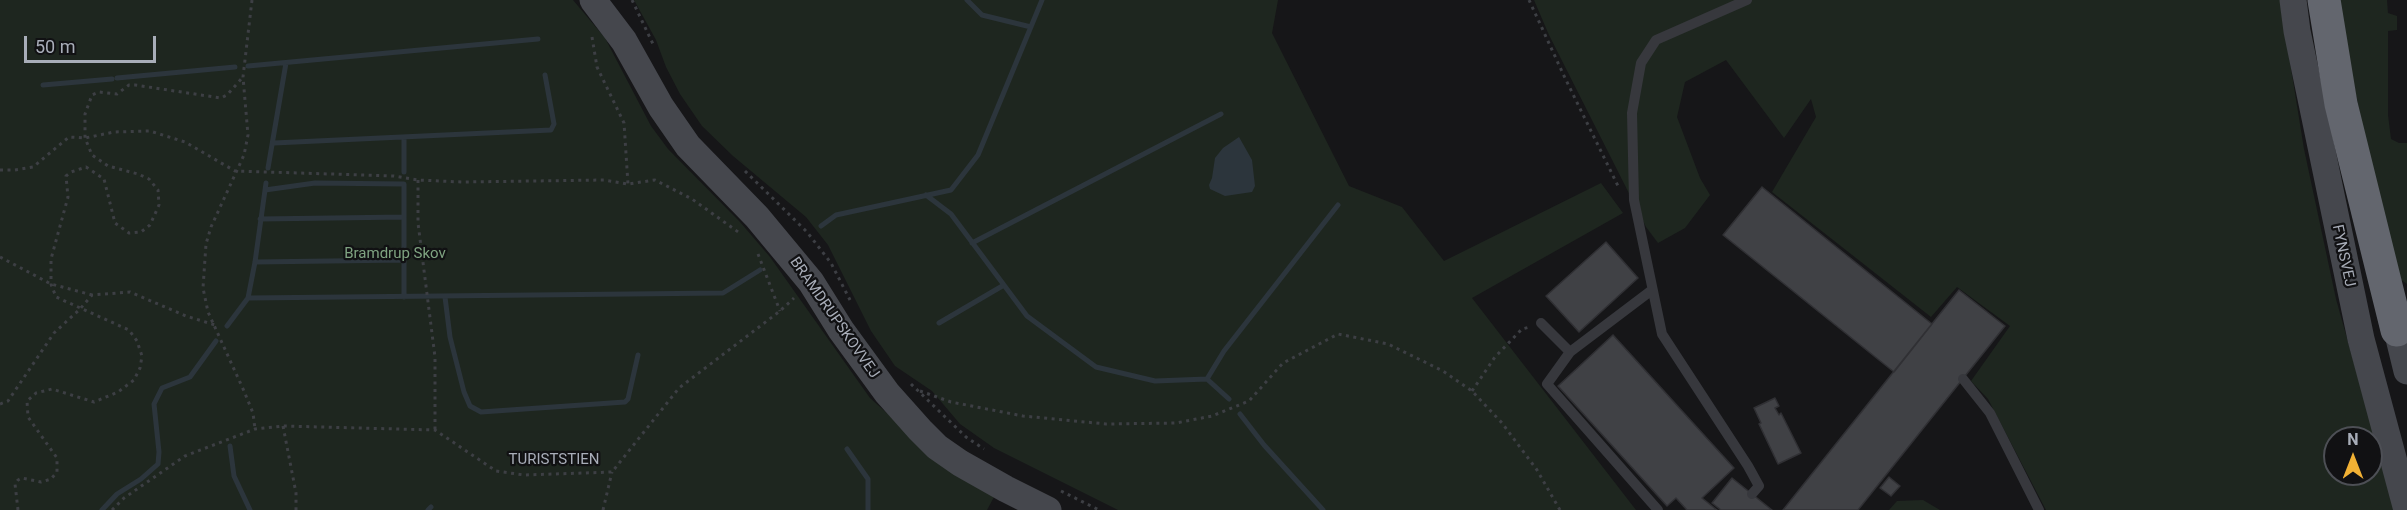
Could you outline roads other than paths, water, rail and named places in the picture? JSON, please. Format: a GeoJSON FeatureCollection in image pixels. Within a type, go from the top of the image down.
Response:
{"type":"FeatureCollection","features":[{"type":"Feature","properties":{"kind":"highway"},"geometry":{"type":"LineString","coordinates":[[2324,0],[2341,104],[2402,329]]}},
{"type":"Feature","properties":{"kind":"street","name":"BRAMDRUPSKOVVEJ"},"geometry":{"type":"LineString","coordinates":[[593,0],[624,41],[661,107],[688,146],[757,217],[811,282],[887,393],[937,447],[1006,489],[1058,500]]}},
{"type":"Feature","properties":{"kind":"street","name":"FYNSVEJ"},"geometry":{"type":"LineString","coordinates":[[2293,0],[2297,31],[2361,339],[2407,510]]}},
{"type":"Feature","properties":{"kind":"street"},"geometry":{"type":"LineString","coordinates":[[2361,339],[2402,329],[2407,371]]}},
{"type":"Feature","properties":{"kind":"lane"},"geometry":{"type":"LineString","coordinates":[[1746,0],[1656,40],[1641,63],[1632,113],[1634,200],[1662,334],[1748,466],[1759,486],[1752,494]]}},
{"type":"Feature","properties":{"kind":"lane"},"geometry":{"type":"LineString","coordinates":[[1652,290],[1570,352],[1547,384],[1658,510]]}},
{"type":"Feature","properties":{"kind":"lane"},"geometry":{"type":"LineString","coordinates":[[1541,323],[1570,352]]}},
{"type":"Feature","properties":{"kind":"lane"},"geometry":{"type":"LineString","coordinates":[[1963,379],[1990,413],[2039,510]]}},
{"type":"Feature","properties":{"kind":"waterway"},"geometry":{"type":"LineString","coordinates":[[967,0],[982,15],[1031,27]]}},
{"type":"Feature","properties":{"kind":"waterway"},"geometry":{"type":"LineString","coordinates":[[821,226],[836,215],[951,190],[978,155],[1042,0]]}},
{"type":"Feature","properties":{"kind":"waterway"},"geometry":{"type":"LineString","coordinates":[[248,66],[538,39]]}},
{"type":"Feature","properties":{"kind":"waterway"},"geometry":{"type":"LineString","coordinates":[[268,168],[286,63]]}},
{"type":"Feature","properties":{"kind":"waterway"},"geometry":{"type":"LineString","coordinates":[[117,78],[235,67]]}},
{"type":"Feature","properties":{"kind":"waterway"},"geometry":{"type":"LineString","coordinates":[[274,143],[551,130],[554,124],[545,75]]}},
{"type":"Feature","properties":{"kind":"waterway"},"geometry":{"type":"LineString","coordinates":[[43,85],[112,79]]}},
{"type":"Feature","properties":{"kind":"waterway"},"geometry":{"type":"LineString","coordinates":[[972,243],[1221,114]]}},
{"type":"Feature","properties":{"kind":"waterway"},"geometry":{"type":"LineString","coordinates":[[404,137],[404,172]]}},
{"type":"Feature","properties":{"kind":"waterway"},"geometry":{"type":"LineString","coordinates":[[227,326],[248,298],[266,183]]}},
{"type":"Feature","properties":{"kind":"waterway"},"geometry":{"type":"LineString","coordinates":[[265,190],[315,183],[404,184],[404,297]]}},
{"type":"Feature","properties":{"kind":"waterway"},"geometry":{"type":"LineString","coordinates":[[926,195],[951,214],[1027,316],[1096,367],[1155,381],[1207,379],[1224,351],[1338,205]]}},
{"type":"Feature","properties":{"kind":"waterway"},"geometry":{"type":"LineString","coordinates":[[260,219],[404,217]]}},
{"type":"Feature","properties":{"kind":"waterway"},"geometry":{"type":"LineString","coordinates":[[255,262],[404,260]]}},
{"type":"Feature","properties":{"kind":"waterway"},"geometry":{"type":"LineString","coordinates":[[248,298],[723,293],[760,270]]}},
{"type":"Feature","properties":{"kind":"waterway"},"geometry":{"type":"LineString","coordinates":[[939,323],[1004,285]]}},
{"type":"Feature","properties":{"kind":"waterway"},"geometry":{"type":"LineString","coordinates":[[445,297],[450,337],[464,392],[470,406],[481,412],[625,402],[628,399],[638,355]]}},
{"type":"Feature","properties":{"kind":"waterway"},"geometry":{"type":"LineString","coordinates":[[102,510],[117,494],[141,479],[158,464],[154,404],[162,388],[190,377],[216,341]]}},
{"type":"Feature","properties":{"kind":"waterway"},"geometry":{"type":"LineString","coordinates":[[1207,379],[1229,399]]}},
{"type":"Feature","properties":{"kind":"waterway"},"geometry":{"type":"LineString","coordinates":[[1240,414],[1264,445],[1323,510]]}},
{"type":"Feature","properties":{"kind":"waterway"},"geometry":{"type":"LineString","coordinates":[[230,446],[234,476],[250,510]]}},
{"type":"Feature","properties":{"kind":"waterway"},"geometry":{"type":"LineString","coordinates":[[847,449],[868,479],[868,510]]}},
{"type":"Feature","properties":{"kind":"waterway"},"geometry":{"type":"LineString","coordinates":[[428,510],[431,507]]}},
{"type":"Feature","properties":{"kind":"park label","name":"Bramdrup Skov"},"geometry":{"type":"Point","coordinates":[395,254]}}]}
